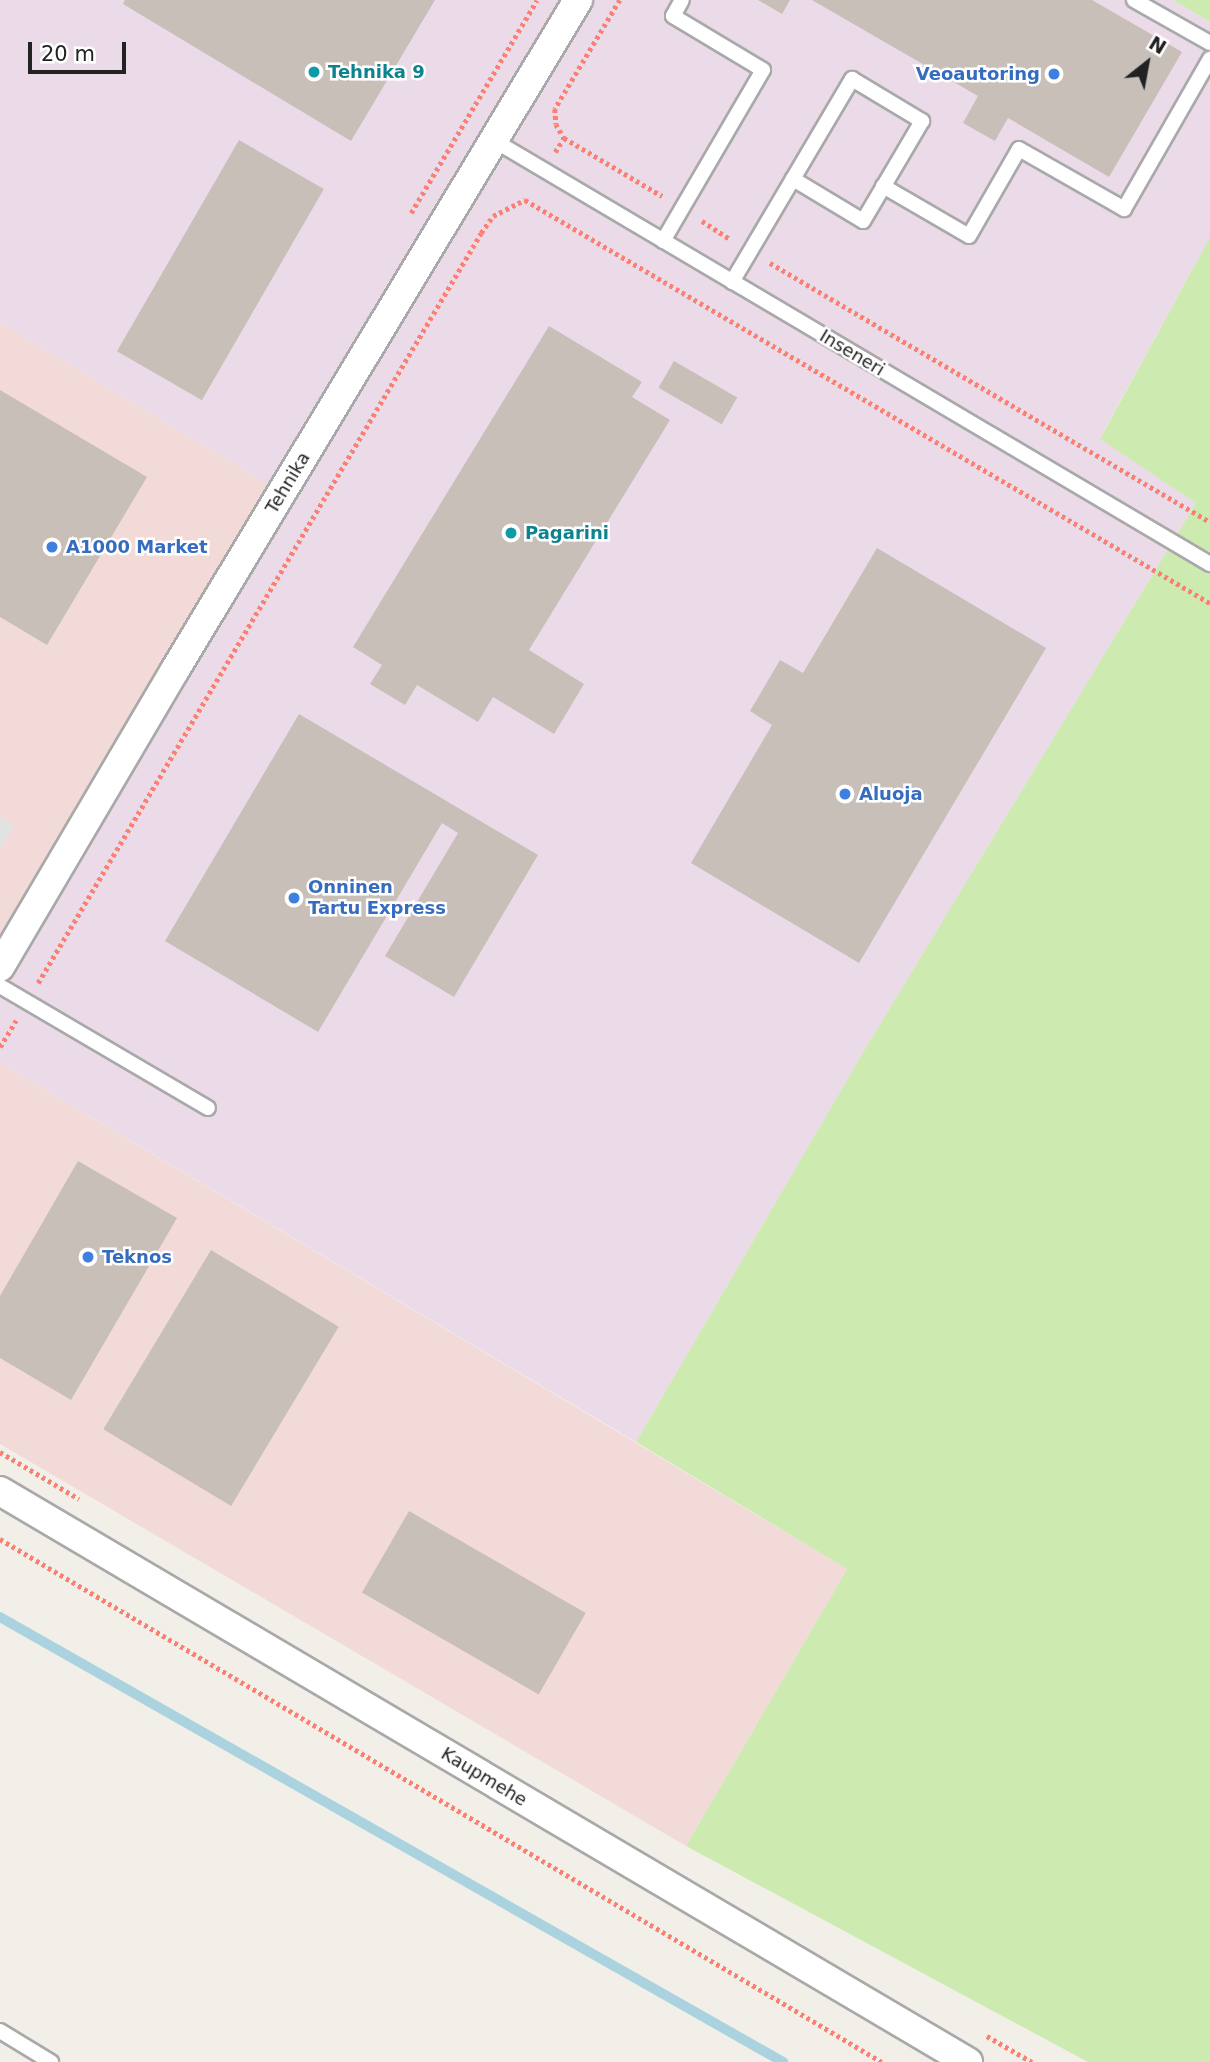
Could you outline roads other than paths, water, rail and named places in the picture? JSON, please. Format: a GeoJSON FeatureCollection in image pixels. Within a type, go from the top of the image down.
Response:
{"type":"FeatureCollection","features":[{"type":"Feature","properties":{"kind":"street","name":"Tehnika"},"geometry":{"type":"LineString","coordinates":[[0,967],[175,670],[578,0]]}},
{"type":"Feature","properties":{"kind":"street","name":"Kaupmehe"},"geometry":{"type":"LineString","coordinates":[[0,1491],[968,2062]]}},
{"type":"Feature","properties":{"kind":"lane"},"geometry":{"type":"LineString","coordinates":[[663,241],[763,71],[673,16],[682,0]]}},
{"type":"Feature","properties":{"kind":"lane"},"geometry":{"type":"LineString","coordinates":[[1135,0],[1210,43]]}},
{"type":"Feature","properties":{"kind":"lane"},"geometry":{"type":"LineString","coordinates":[[883,186],[969,236],[1019,149],[1124,209],[1210,59]]}},
{"type":"Feature","properties":{"kind":"lane"},"geometry":{"type":"LineString","coordinates":[[732,282],[852,79],[922,121],[863,221],[793,179]]}},
{"type":"Feature","properties":{"kind":"lane","name":"Inseneri"},"geometry":{"type":"LineString","coordinates":[[495,141],[1210,564]]}},
{"type":"Feature","properties":{"kind":"lane"},"geometry":{"type":"LineString","coordinates":[[0,986],[208,1108]]}},
{"type":"Feature","properties":{"kind":"lane"},"geometry":{"type":"LineString","coordinates":[[0,2031],[51,2062]]}},
{"type":"Feature","properties":{"kind":"waterway"},"geometry":{"type":"LineString","coordinates":[[0,1617],[783,2062]]}},
{"type":"Feature","properties":{"kind":"place","name":"Tehnika 9"},"geometry":{"type":"Point","coordinates":[314,72]}},
{"type":"Feature","properties":{"kind":"place","name":"Veoautoring"},"geometry":{"type":"Point","coordinates":[1054,74]}},
{"type":"Feature","properties":{"kind":"place","name":"Pagarini"},"geometry":{"type":"Point","coordinates":[511,533]}},
{"type":"Feature","properties":{"kind":"place","name":"A1000 Market"},"geometry":{"type":"Point","coordinates":[52,547]}},
{"type":"Feature","properties":{"kind":"place","name":"Aluoja"},"geometry":{"type":"Point","coordinates":[845,794]}},
{"type":"Feature","properties":{"kind":"place","name":"Onninen Tartu Express"},"geometry":{"type":"Point","coordinates":[294,898]}},
{"type":"Feature","properties":{"kind":"place","name":"Teknos"},"geometry":{"type":"Point","coordinates":[88,1257]}}]}
